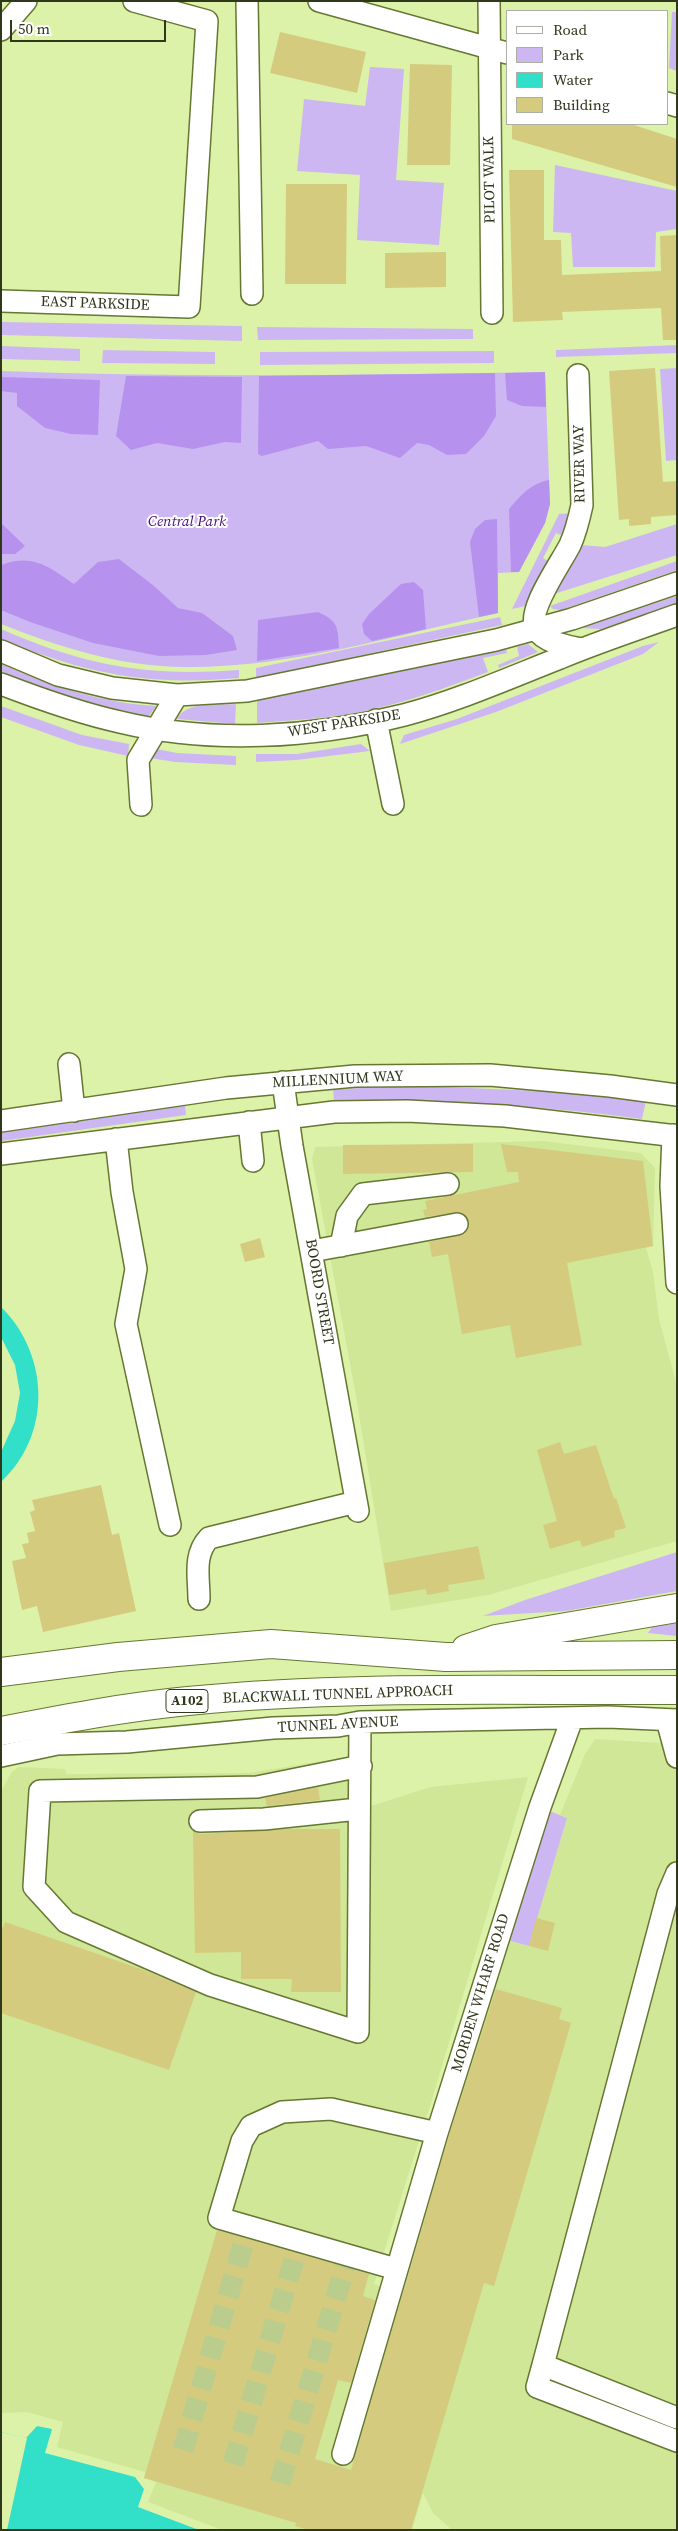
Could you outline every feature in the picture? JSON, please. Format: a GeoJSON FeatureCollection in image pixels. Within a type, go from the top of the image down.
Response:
{"type":"FeatureCollection","features":[{"type":"Feature","properties":{"kind":"highway"},"geometry":{"type":"LineString","coordinates":[[446,1657],[496,1638],[677,1608]]}},
{"type":"Feature","properties":{"kind":"highway"},"geometry":{"type":"LineString","coordinates":[[1,1672],[71,1662],[271,1644],[446,1657],[677,1655]]}},
{"type":"Feature","properties":{"kind":"highway"},"geometry":{"type":"LineString","coordinates":[[1,1659],[71,1662]]}},
{"type":"Feature","properties":{"kind":"highway","name":"BLACKWALL TUNNEL APPROACH"},"geometry":{"type":"LineString","coordinates":[[1,1731],[93,1714],[198,1700],[374,1692],[677,1690]]}},
{"type":"Feature","properties":{"kind":"street"},"geometry":{"type":"LineString","coordinates":[[1,30],[26,1]]}},
{"type":"Feature","properties":{"kind":"street","name":"EAST PARKSIDE"},"geometry":{"type":"LineString","coordinates":[[1,301],[189,307],[207,21],[134,1]]}},
{"type":"Feature","properties":{"kind":"street"},"geometry":{"type":"LineString","coordinates":[[246,1],[252,294]]}},
{"type":"Feature","properties":{"kind":"street"},"geometry":{"type":"LineString","coordinates":[[319,1],[497,50]]}},
{"type":"Feature","properties":{"kind":"street","name":"PILOT WALK"},"geometry":{"type":"LineString","coordinates":[[489,1],[497,50],[492,313]]}},
{"type":"Feature","properties":{"kind":"street","name":"RIVER WAY"},"geometry":{"type":"LineString","coordinates":[[536,629],[533,617],[570,544],[578,525],[582,505],[578,376]]}},
{"type":"Feature","properties":{"kind":"street"},"geometry":{"type":"LineString","coordinates":[[1,651],[82,682],[120,690],[177,695],[247,691],[496,640],[536,629],[677,583]]}},
{"type":"Feature","properties":{"kind":"street","name":"WEST PARKSIDE"},"geometry":{"type":"LineString","coordinates":[[1,684],[88,714],[156,728],[247,736],[326,730],[404,715],[461,697],[581,649],[677,615]]}},
{"type":"Feature","properties":{"kind":"street"},"geometry":{"type":"LineString","coordinates":[[536,629],[549,640],[581,649]]}},
{"type":"Feature","properties":{"kind":"street"},"geometry":{"type":"LineString","coordinates":[[141,805],[138,760],[177,695]]}},
{"type":"Feature","properties":{"kind":"street"},"geometry":{"type":"LineString","coordinates":[[376,720],[393,804]]}},
{"type":"Feature","properties":{"kind":"street"},"geometry":{"type":"LineString","coordinates":[[69,1064],[74,1111]]}},
{"type":"Feature","properties":{"kind":"street","name":"MILLENNIUM WAY"},"geometry":{"type":"LineString","coordinates":[[1,1121],[283,1082],[356,1076],[490,1075],[610,1086],[677,1095]]}},
{"type":"Feature","properties":{"kind":"street","name":"BOORD STREET"},"geometry":{"type":"LineString","coordinates":[[199,1599],[198,1558],[200,1548],[209,1538],[325,1510],[357,1506],[283,1082]]}},
{"type":"Feature","properties":{"kind":"street"},"geometry":{"type":"LineString","coordinates":[[1,1154],[288,1116],[334,1112],[454,1112],[505,1116],[675,1136],[671,1186],[674,1266],[677,1283]]}},
{"type":"Feature","properties":{"kind":"street"},"geometry":{"type":"LineString","coordinates":[[249,1122],[252,1161]]}},
{"type":"Feature","properties":{"kind":"street"},"geometry":{"type":"LineString","coordinates":[[116,1139],[122,1192],[136,1269],[126,1324],[170,1525]]}},
{"type":"Feature","properties":{"kind":"street"},"geometry":{"type":"LineString","coordinates":[[341,1246],[347,1216],[363,1194],[448,1184]]}},
{"type":"Feature","properties":{"kind":"street"},"geometry":{"type":"LineString","coordinates":[[312,1251],[457,1224]]}},
{"type":"Feature","properties":{"kind":"street","name":"TUNNEL AVENUE"},"geometry":{"type":"LineString","coordinates":[[1,1756],[57,1744],[127,1742],[254,1730],[338,1726],[360,1722],[608,1717],[672,1720]]}},
{"type":"Feature","properties":{"kind":"street","name":"MORDEN WHARF ROAD"},"geometry":{"type":"LineString","coordinates":[[343,2454],[437,2133],[540,1807],[572,1719]]}},
{"type":"Feature","properties":{"kind":"street"},"geometry":{"type":"LineString","coordinates":[[672,1720],[677,1757]]}},
{"type":"Feature","properties":{"kind":"street"},"geometry":{"type":"LineString","coordinates":[[360,1722],[361,1766],[358,1809],[358,2032],[210,1986],[66,1922],[34,1887],[40,1791],[258,1787],[361,1766]]}},
{"type":"Feature","properties":{"kind":"street"},"geometry":{"type":"LineString","coordinates":[[200,1821],[264,1819],[358,1809]]}},
{"type":"Feature","properties":{"kind":"street"},"geometry":{"type":"LineString","coordinates":[[677,1873],[668,1894],[537,2387],[677,2442]]}},
{"type":"Feature","properties":{"kind":"street"},"geometry":{"type":"LineString","coordinates":[[396,2269],[346,2261],[247,2232],[219,2218],[242,2141],[251,2126],[282,2112],[331,2109],[437,2133]]}},
{"type":"Feature","properties":{"kind":"street"},"geometry":{"type":"LineString","coordinates":[[543,2365],[677,2418]]}},
{"type":"Feature","properties":{"kind":"shaded area"},"geometry":{"type":"Polygon","coordinates":[[[545,372],[546,407],[522,406],[507,400],[505,373],[545,372]]]}},
{"type":"Feature","properties":{"kind":"shaded area"},"geometry":{"type":"Polygon","coordinates":[[[495,373],[496,416],[484,436],[466,454],[447,455],[429,445],[417,443],[400,458],[366,446],[328,449],[318,441],[262,456],[258,454],[259,376],[495,373]]]}},
{"type":"Feature","properties":{"kind":"shaded area"},"geometry":{"type":"Polygon","coordinates":[[[126,376],[242,377],[241,443],[225,442],[193,449],[157,443],[131,450],[116,436],[126,376]]]}},
{"type":"Feature","properties":{"kind":"shaded area"},"geometry":{"type":"Polygon","coordinates":[[[1,377],[100,380],[98,435],[71,434],[45,428],[17,406],[17,393],[1,391],[1,377]]]}},
{"type":"Feature","properties":{"kind":"shaded area"},"geometry":{"type":"Polygon","coordinates":[[[549,480],[550,504],[545,523],[519,572],[511,572],[509,509],[531,487],[549,480]]]}},
{"type":"Feature","properties":{"kind":"shaded area"},"geometry":{"type":"Polygon","coordinates":[[[497,519],[498,613],[479,617],[470,542],[475,529],[485,520],[497,519]]]}},
{"type":"Feature","properties":{"kind":"shaded area"},"geometry":{"type":"Polygon","coordinates":[[[1,523],[25,546],[15,554],[1,554],[1,523]]]}},
{"type":"Feature","properties":{"kind":"shaded area"},"geometry":{"type":"Polygon","coordinates":[[[119,559],[154,586],[178,608],[202,613],[233,636],[237,650],[206,655],[159,656],[93,643],[30,622],[1,610],[1,565],[12,562],[32,561],[48,567],[74,584],[98,562],[119,559]]]}},
{"type":"Feature","properties":{"kind":"shaded area"},"geometry":{"type":"Polygon","coordinates":[[[414,582],[423,590],[426,629],[372,641],[364,634],[362,624],[369,614],[401,584],[414,582]]]}},
{"type":"Feature","properties":{"kind":"shaded area"},"geometry":{"type":"Polygon","coordinates":[[[318,612],[330,618],[336,626],[339,648],[257,661],[258,620],[318,612]]]}},
{"type":"Feature","properties":{"kind":"shaded area"},"geometry":{"type":"Polygon","coordinates":[[[542,1141],[641,1153],[655,1168],[653,1246],[646,1248],[653,1272],[659,1319],[677,1386],[677,1541],[488,1595],[391,1611],[356,1396],[312,1159],[315,1147],[542,1141]]]}},
{"type":"Feature","properties":{"kind":"shaded area"},"geometry":{"type":"Polygon","coordinates":[[[595,1739],[677,1744],[677,2530],[452,2530],[433,2513],[423,2493],[412,2530],[222,2530],[148,2502],[156,2482],[144,2478],[145,2472],[57,2447],[63,2422],[27,2412],[1,2413],[1,1792],[11,1773],[18,1767],[65,1769],[66,1774],[249,1773],[371,1753],[368,1807],[431,1787],[528,1777],[430,2106],[374,2284],[403,2294],[507,1940],[529,1946],[567,1818],[560,1815],[585,1754],[595,1739]]]}},
{"type":"Feature","properties":{"kind":"green space"},"geometry":{"type":"Polygon","coordinates":[[[672,12],[677,12],[677,71],[669,68],[672,12]]]}},
{"type":"Feature","properties":{"kind":"green space"},"geometry":{"type":"Polygon","coordinates":[[[370,67],[404,69],[396,180],[444,183],[439,245],[357,240],[360,175],[297,171],[304,99],[365,106],[370,67]]]}},
{"type":"Feature","properties":{"kind":"green space"},"geometry":{"type":"Polygon","coordinates":[[[555,165],[677,191],[677,229],[656,232],[655,267],[573,267],[571,233],[553,232],[555,165]]]}},
{"type":"Feature","properties":{"kind":"green space"},"geometry":{"type":"Polygon","coordinates":[[[1,322],[242,326],[242,341],[1,335],[1,322]]]}},
{"type":"Feature","properties":{"kind":"green space"},"geometry":{"type":"Polygon","coordinates":[[[257,327],[473,329],[473,339],[258,340],[257,327]]]}},
{"type":"Feature","properties":{"kind":"green space"},"geometry":{"type":"Polygon","coordinates":[[[677,345],[677,353],[556,357],[556,350],[677,345]]]}},
{"type":"Feature","properties":{"kind":"green space"},"geometry":{"type":"Polygon","coordinates":[[[1,346],[80,349],[80,361],[1,359],[1,346]]]}},
{"type":"Feature","properties":{"kind":"green space"},"geometry":{"type":"Polygon","coordinates":[[[103,350],[215,352],[215,364],[102,363],[103,350]]]}},
{"type":"Feature","properties":{"kind":"green space"},"geometry":{"type":"Polygon","coordinates":[[[494,351],[494,363],[260,365],[260,352],[494,351]]]}},
{"type":"Feature","properties":{"kind":"green space"},"geometry":{"type":"Polygon","coordinates":[[[677,368],[677,460],[666,461],[660,369],[677,368]]]}},
{"type":"Feature","properties":{"kind":"green space","name":"Central Park"},"geometry":{"type":"Polygon","coordinates":[[[1,371],[205,375],[545,372],[550,504],[545,523],[519,572],[498,573],[498,613],[343,649],[264,662],[224,666],[161,666],[138,664],[91,654],[68,648],[1,624],[1,371]]]}},
{"type":"Feature","properties":{"kind":"green space"},"geometry":{"type":"Polygon","coordinates":[[[574,513],[565,537],[556,533],[543,558],[551,563],[530,605],[512,609],[559,514],[574,513]]]}},
{"type":"Feature","properties":{"kind":"green space"},"geometry":{"type":"Polygon","coordinates":[[[677,524],[677,555],[554,594],[581,545],[605,547],[677,524]]]}},
{"type":"Feature","properties":{"kind":"green space"},"geometry":{"type":"Polygon","coordinates":[[[677,561],[677,570],[561,610],[553,609],[550,606],[677,561]]]}},
{"type":"Feature","properties":{"kind":"green space"},"geometry":{"type":"Polygon","coordinates":[[[677,596],[677,603],[601,629],[580,628],[677,596]]]}},
{"type":"Feature","properties":{"kind":"green space"},"geometry":{"type":"Polygon","coordinates":[[[500,617],[502,625],[256,678],[256,668],[500,617]]]}},
{"type":"Feature","properties":{"kind":"green space"},"geometry":{"type":"Polygon","coordinates":[[[1,629],[61,652],[117,666],[175,672],[239,670],[239,678],[175,680],[117,675],[61,661],[1,639],[1,629]]]}},
{"type":"Feature","properties":{"kind":"green space"},"geometry":{"type":"Polygon","coordinates":[[[659,642],[643,654],[496,712],[400,744],[404,735],[457,719],[643,646],[659,642]]]}},
{"type":"Feature","properties":{"kind":"green space"},"geometry":{"type":"Polygon","coordinates":[[[528,644],[538,652],[499,668],[498,665],[519,656],[517,647],[528,644]]]}},
{"type":"Feature","properties":{"kind":"green space"},"geometry":{"type":"Polygon","coordinates":[[[506,649],[507,653],[483,658],[488,672],[440,690],[403,701],[341,715],[257,723],[257,699],[506,649]]]}},
{"type":"Feature","properties":{"kind":"green space"},"geometry":{"type":"Polygon","coordinates":[[[1,664],[77,692],[116,701],[156,706],[149,716],[92,703],[55,692],[1,671],[1,664]]]}},
{"type":"Feature","properties":{"kind":"green space"},"geometry":{"type":"Polygon","coordinates":[[[212,704],[236,704],[235,724],[177,719],[187,709],[212,704]]]}},
{"type":"Feature","properties":{"kind":"green space"},"geometry":{"type":"Polygon","coordinates":[[[1,706],[82,735],[129,744],[128,756],[79,745],[1,717],[1,706]]]}},
{"type":"Feature","properties":{"kind":"green space"},"geometry":{"type":"Polygon","coordinates":[[[361,744],[370,751],[296,760],[256,762],[256,754],[297,754],[361,744]]]}},
{"type":"Feature","properties":{"kind":"green space"},"geometry":{"type":"Polygon","coordinates":[[[151,748],[177,753],[236,756],[236,765],[175,762],[150,758],[151,748]]]}},
{"type":"Feature","properties":{"kind":"green space"},"geometry":{"type":"Polygon","coordinates":[[[420,1086],[566,1092],[646,1101],[642,1119],[488,1104],[412,1101],[334,1101],[333,1089],[420,1086]]]}},
{"type":"Feature","properties":{"kind":"green space"},"geometry":{"type":"Polygon","coordinates":[[[185,1105],[186,1115],[1,1141],[1,1131],[185,1105]]]}},
{"type":"Feature","properties":{"kind":"green space"},"geometry":{"type":"Polygon","coordinates":[[[677,1552],[677,1591],[566,1611],[483,1616],[525,1600],[677,1552]]]}},
{"type":"Feature","properties":{"kind":"green space"},"geometry":{"type":"Polygon","coordinates":[[[677,1623],[677,1636],[648,1633],[652,1627],[677,1623]]]}},
{"type":"Feature","properties":{"kind":"green space"},"geometry":{"type":"Polygon","coordinates":[[[547,1810],[567,1818],[529,1946],[507,1940],[547,1810]]]}},
{"type":"Feature","properties":{"kind":"water"},"geometry":{"type":"Polygon","coordinates":[[[1,1307],[17,1326],[29,1348],[36,1371],[39,1395],[36,1419],[29,1442],[18,1463],[1,1482],[1,1452],[15,1421],[20,1393],[15,1365],[1,1337],[1,1307]]]}},
{"type":"Feature","properties":{"kind":"water"},"geometry":{"type":"Polygon","coordinates":[[[37,2426],[52,2429],[45,2453],[135,2477],[144,2489],[138,2507],[199,2530],[1,2530],[1,2432],[26,2438],[37,2426]]]}},
{"type":"Feature","properties":{"kind":"pier"},"geometry":{"type":"Polygon","coordinates":[[[1,2432],[27,2438],[7,2530],[1,2530],[1,2432]]]}},
{"type":"Feature","properties":{"kind":"building"},"geometry":{"type":"Polygon","coordinates":[[[280,32],[366,52],[357,93],[270,73],[280,32]]]}},
{"type":"Feature","properties":{"kind":"building"},"geometry":{"type":"Polygon","coordinates":[[[410,64],[452,65],[450,165],[407,165],[410,64]]]}},
{"type":"Feature","properties":{"kind":"building"},"geometry":{"type":"Polygon","coordinates":[[[512,125],[634,125],[677,139],[677,187],[512,139],[512,125]]]}},
{"type":"Feature","properties":{"kind":"building"},"geometry":{"type":"Polygon","coordinates":[[[509,170],[544,170],[544,240],[561,240],[562,275],[661,271],[660,236],[677,235],[677,340],[663,340],[661,308],[562,312],[563,320],[513,322],[509,170]]]}},
{"type":"Feature","properties":{"kind":"building"},"geometry":{"type":"Polygon","coordinates":[[[286,184],[347,184],[346,284],[285,284],[286,184]]]}},
{"type":"Feature","properties":{"kind":"building"},"geometry":{"type":"Polygon","coordinates":[[[446,252],[446,287],[385,288],[385,253],[446,252]]]}},
{"type":"Feature","properties":{"kind":"building"},"geometry":{"type":"Polygon","coordinates":[[[655,368],[663,482],[677,481],[677,515],[651,517],[651,524],[629,526],[629,519],[619,520],[609,371],[655,368]]]}},
{"type":"Feature","properties":{"kind":"building"},"geometry":{"type":"Polygon","coordinates":[[[473,1144],[473,1172],[343,1174],[343,1145],[473,1144]]]}},
{"type":"Feature","properties":{"kind":"building"},"geometry":{"type":"Polygon","coordinates":[[[501,1144],[643,1161],[653,1246],[567,1263],[582,1345],[516,1358],[510,1325],[462,1334],[448,1254],[432,1257],[429,1242],[465,1234],[469,1228],[469,1221],[461,1212],[425,1217],[423,1210],[427,1209],[425,1201],[519,1182],[518,1172],[507,1172],[501,1144]]]}},
{"type":"Feature","properties":{"kind":"building"},"geometry":{"type":"Polygon","coordinates":[[[260,1238],[265,1257],[245,1262],[240,1244],[260,1238]]]}},
{"type":"Feature","properties":{"kind":"building"},"geometry":{"type":"Polygon","coordinates":[[[560,1442],[564,1454],[596,1445],[626,1528],[614,1531],[615,1537],[582,1547],[580,1540],[550,1549],[543,1525],[557,1521],[537,1450],[560,1442]]]}},
{"type":"Feature","properties":{"kind":"building"},"geometry":{"type":"Polygon","coordinates":[[[101,1485],[112,1535],[119,1533],[136,1611],[43,1632],[37,1606],[22,1610],[12,1561],[26,1558],[22,1544],[29,1543],[27,1533],[35,1531],[30,1512],[35,1510],[32,1500],[101,1485]]]}},
{"type":"Feature","properties":{"kind":"building"},"geometry":{"type":"Polygon","coordinates":[[[478,1546],[485,1579],[448,1585],[449,1591],[427,1595],[426,1589],[389,1595],[384,1563],[478,1546]]]}},
{"type":"Feature","properties":{"kind":"building"},"geometry":{"type":"Polygon","coordinates":[[[318,1787],[320,1800],[267,1806],[265,1798],[318,1787]]]}},
{"type":"Feature","properties":{"kind":"building"},"geometry":{"type":"Polygon","coordinates":[[[284,1829],[340,1829],[341,1992],[291,1992],[292,1979],[241,1979],[241,1952],[195,1953],[193,1831],[200,1834],[284,1829]]]}},
{"type":"Feature","properties":{"kind":"building"},"geometry":{"type":"Polygon","coordinates":[[[536,1918],[555,1923],[548,1951],[529,1946],[536,1918]]]}},
{"type":"Feature","properties":{"kind":"building"},"geometry":{"type":"Polygon","coordinates":[[[5,1922],[141,1969],[196,1992],[169,2070],[1,2013],[1,1932],[5,1922]]]}},
{"type":"Feature","properties":{"kind":"building"},"geometry":{"type":"Polygon","coordinates":[[[496,1989],[562,2008],[559,2019],[571,2023],[494,2286],[484,2283],[411,2530],[309,2530],[295,2526],[296,2523],[144,2478],[217,2230],[369,2274],[363,2296],[375,2300],[351,2383],[338,2380],[315,2459],[351,2470],[450,2132],[496,1989]]]}},
{"type":"Feature","properties":{"kind":"tunnel"},"geometry":{"type":"LineString","coordinates":[[183,2450],[245,2238]]}},
{"type":"Feature","properties":{"kind":"tunnel"},"geometry":{"type":"LineString","coordinates":[[233,2464],[296,2253]]}},
{"type":"Feature","properties":{"kind":"tunnel"},"geometry":{"type":"LineString","coordinates":[[280,2483],[345,2267]]}}]}
